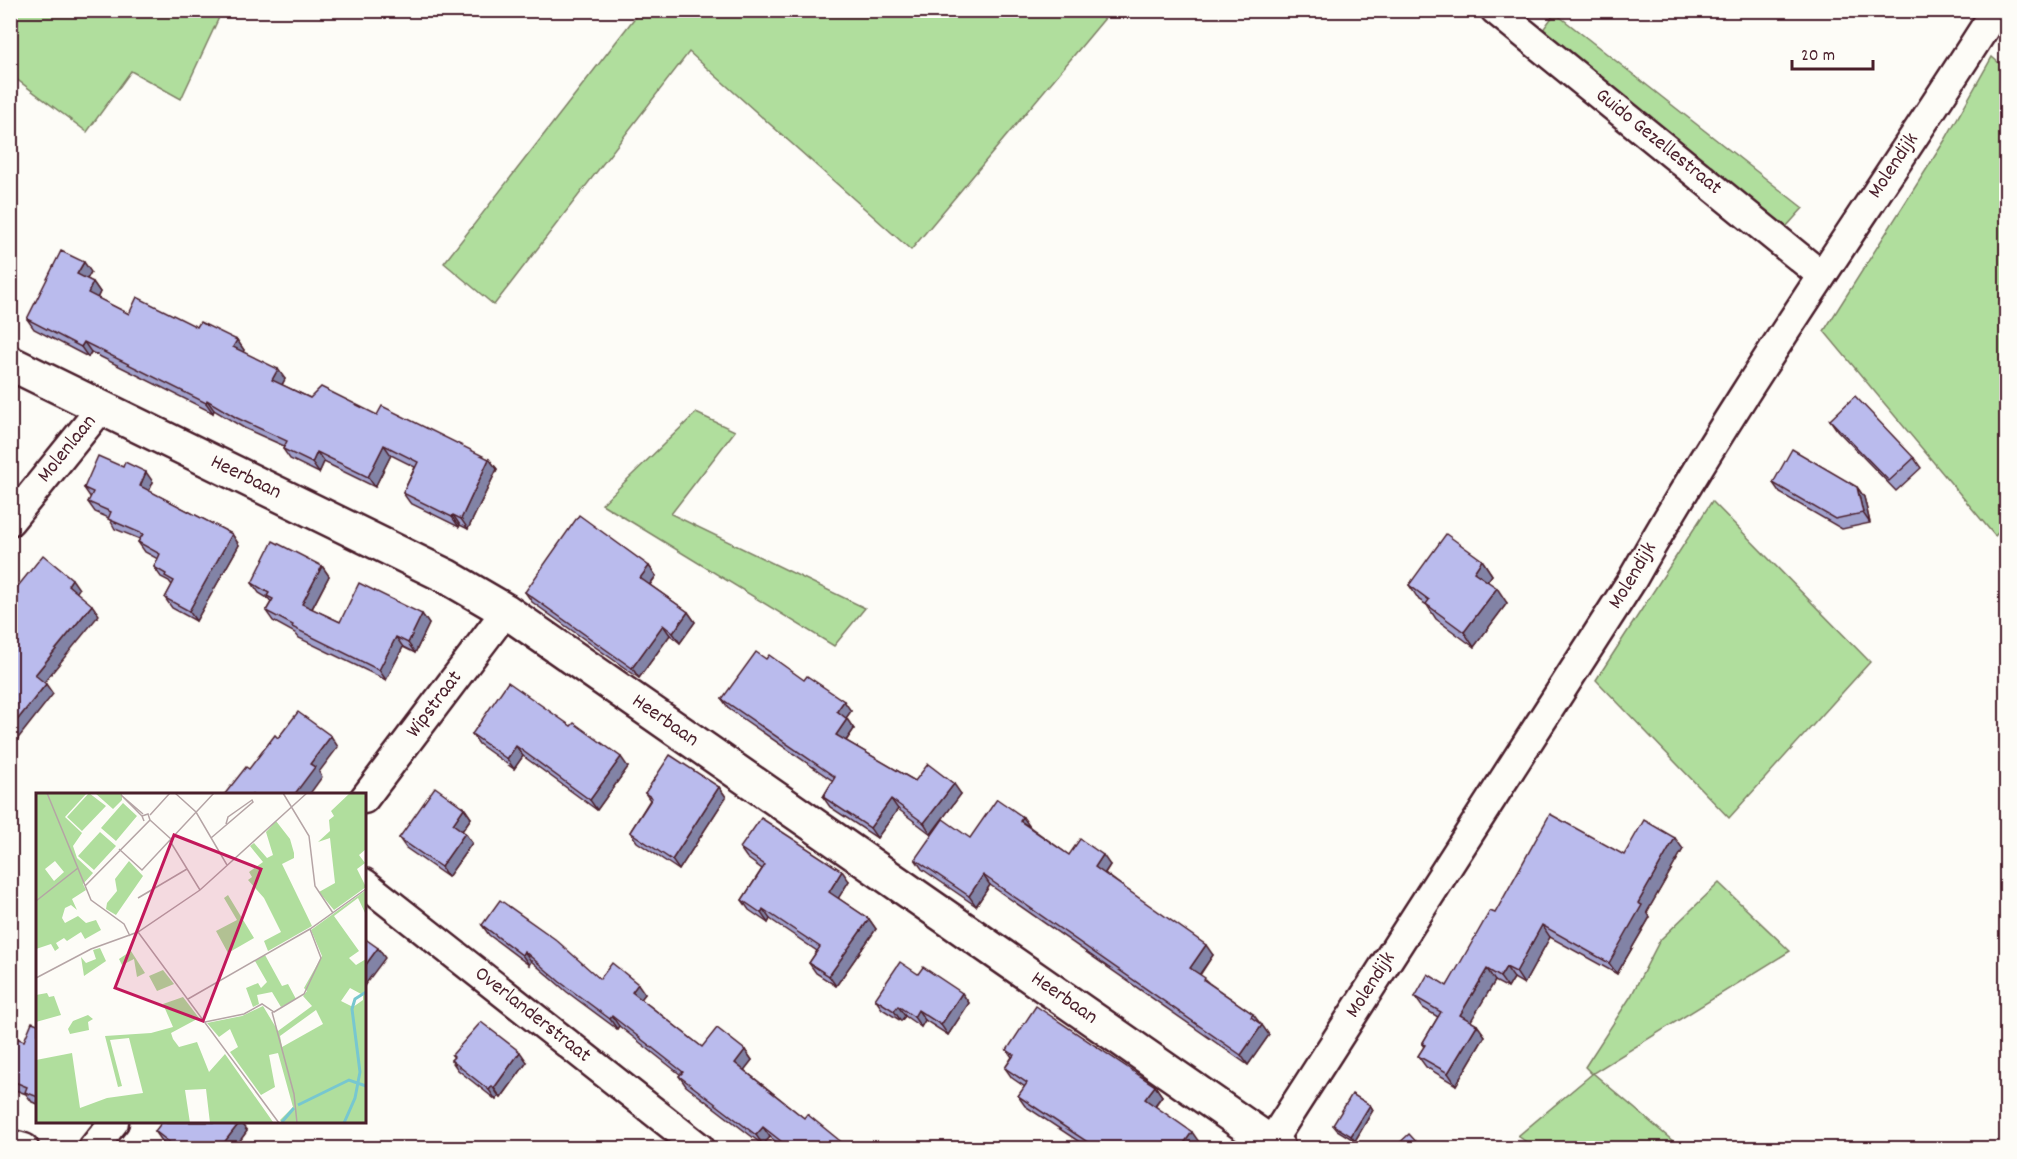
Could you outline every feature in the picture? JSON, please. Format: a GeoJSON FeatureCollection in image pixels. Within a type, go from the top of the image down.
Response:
{"type":"FeatureCollection","features":[{"type":"Feature","properties":{"kind":"street","name":"Guido Gezellestraat"},"geometry":{"type":"LineString","coordinates":[[1495,10],[1821,274]]}},
{"type":"Feature","properties":{"kind":"street","name":"Molendijk"},"geometry":{"type":"LineString","coordinates":[[1275,1145],[1632,580],[1821,274],[1996,10]]}},
{"type":"Feature","properties":{"kind":"street","name":"Heerbaan"},"geometry":{"type":"LineString","coordinates":[[10,363],[446,576],[506,611],[1275,1145]]}},
{"type":"Feature","properties":{"kind":"street","name":"Molenlaan"},"geometry":{"type":"LineString","coordinates":[[10,521],[102,407]]}},
{"type":"Feature","properties":{"kind":"street","name":"Wipstraat"},"geometry":{"type":"LineString","coordinates":[[366,796],[506,611]]}},
{"type":"Feature","properties":{"kind":"street","name":"Overlanderstraat"},"geometry":{"type":"LineString","coordinates":[[366,885],[700,1149]]}},
{"type":"Feature","properties":{"kind":"street"},"geometry":{"type":"LineString","coordinates":[[93,1149],[113,1123]]}},
{"type":"Feature","properties":{"kind":"street"},"geometry":{"type":"LineString","coordinates":[[10,1144],[24,1149]]}},
{"type":"Feature","properties":{"kind":"green space"},"geometry":{"type":"Polygon","coordinates":[[[10,11],[222,11],[181,99],[131,71],[87,132],[11,75],[10,11]]]}},
{"type":"Feature","properties":{"kind":"green space"},"geometry":{"type":"Polygon","coordinates":[[[640,11],[1111,11],[911,250],[689,52],[494,305],[444,263],[640,11]]]}},
{"type":"Feature","properties":{"kind":"green space"},"geometry":{"type":"Polygon","coordinates":[[[1555,13],[1803,208],[1786,227],[1542,31],[1555,13]]]}},
{"type":"Feature","properties":{"kind":"green space"},"geometry":{"type":"Polygon","coordinates":[[[1992,57],[2006,69],[2006,524],[1995,536],[1824,331],[1945,140],[1992,57]]]}},
{"type":"Feature","properties":{"kind":"green space"},"geometry":{"type":"Polygon","coordinates":[[[696,413],[735,431],[671,514],[865,608],[834,646],[602,504],[696,413]]]}},
{"type":"Feature","properties":{"kind":"green space"},"geometry":{"type":"Polygon","coordinates":[[[1712,501],[1870,662],[1729,818],[1596,680],[1712,501]]]}},
{"type":"Feature","properties":{"kind":"green space"},"geometry":{"type":"Polygon","coordinates":[[[1719,883],[1790,951],[1593,1073],[1681,1148],[1535,1148],[1518,1136],[1592,1074],[1585,1067],[1631,996],[1660,940],[1719,883]]]}},
{"type":"Feature","properties":{"kind":"building"},"geometry":{"type":"Polygon","coordinates":[[[61,251],[84,262],[77,274],[93,282],[88,293],[129,314],[137,297],[197,327],[200,322],[237,340],[233,347],[278,369],[272,380],[310,398],[321,387],[377,415],[382,406],[489,459],[461,519],[453,515],[452,517],[403,493],[418,462],[384,445],[368,477],[317,452],[312,463],[283,449],[287,441],[237,418],[207,400],[206,403],[84,342],[81,347],[27,319],[61,251]]]}},
{"type":"Feature","properties":{"kind":"building"},"geometry":{"type":"Polygon","coordinates":[[[1855,396],[1914,458],[1889,481],[1830,420],[1855,396]]]}},
{"type":"Feature","properties":{"kind":"building"},"geometry":{"type":"Polygon","coordinates":[[[1792,449],[1857,487],[1863,513],[1835,519],[1773,483],[1792,449]]]}},
{"type":"Feature","properties":{"kind":"building"},"geometry":{"type":"Polygon","coordinates":[[[98,456],[123,467],[125,462],[146,472],[140,486],[232,534],[189,611],[165,598],[174,581],[154,567],[160,554],[138,542],[143,534],[108,519],[111,512],[88,502],[93,492],[84,488],[98,456]]]}},
{"type":"Feature","properties":{"kind":"building"},"geometry":{"type":"Polygon","coordinates":[[[579,515],[649,566],[640,578],[688,612],[673,633],[663,625],[632,668],[525,592],[579,515]]]}},
{"type":"Feature","properties":{"kind":"building"},"geometry":{"type":"Polygon","coordinates":[[[1446,534],[1482,560],[1474,572],[1497,588],[1464,632],[1426,604],[1429,600],[1409,585],[1446,534]]]}},
{"type":"Feature","properties":{"kind":"building"},"geometry":{"type":"Polygon","coordinates":[[[273,541],[322,566],[302,604],[340,622],[359,583],[422,614],[408,643],[396,637],[379,670],[292,627],[293,625],[266,611],[273,599],[267,596],[269,593],[252,583],[273,541]]]}},
{"type":"Feature","properties":{"kind":"building"},"geometry":{"type":"Polygon","coordinates":[[[43,555],[72,579],[68,585],[92,605],[35,675],[46,684],[10,729],[10,596],[43,555]]]}},
{"type":"Feature","properties":{"kind":"building"},"geometry":{"type":"Polygon","coordinates":[[[756,652],[766,659],[769,655],[804,680],[807,676],[844,701],[837,711],[847,719],[836,735],[915,781],[928,764],[954,784],[924,823],[891,799],[870,828],[823,797],[835,777],[722,699],[756,652]]]}},
{"type":"Feature","properties":{"kind":"building"},"geometry":{"type":"Polygon","coordinates":[[[508,682],[571,726],[574,723],[621,757],[590,800],[516,746],[507,759],[472,734],[508,682]]]}},
{"type":"Feature","properties":{"kind":"building"},"geometry":{"type":"Polygon","coordinates":[[[298,712],[331,736],[310,764],[315,767],[296,793],[226,793],[246,767],[249,769],[275,735],[278,738],[298,712]]]}},
{"type":"Feature","properties":{"kind":"building"},"geometry":{"type":"Polygon","coordinates":[[[670,755],[719,787],[672,860],[630,832],[652,798],[645,793],[670,755]]]}},
{"type":"Feature","properties":{"kind":"building"},"geometry":{"type":"Polygon","coordinates":[[[435,787],[464,808],[453,824],[465,833],[441,867],[399,838],[435,787]]]}},
{"type":"Feature","properties":{"kind":"building"},"geometry":{"type":"Polygon","coordinates":[[[997,799],[1023,817],[1020,821],[1069,855],[1080,839],[1103,855],[1095,867],[1206,945],[1190,968],[1253,1014],[1251,1017],[1262,1025],[1241,1055],[983,875],[969,896],[915,859],[943,819],[970,838],[997,799]]]}},
{"type":"Feature","properties":{"kind":"building"},"geometry":{"type":"Polygon","coordinates":[[[1550,814],[1624,855],[1644,820],[1675,838],[1638,903],[1642,905],[1609,963],[1542,925],[1516,972],[1506,967],[1500,977],[1487,969],[1460,1015],[1477,1025],[1448,1073],[1418,1056],[1425,1045],[1422,1044],[1441,1012],[1415,997],[1428,974],[1447,986],[1490,911],[1495,913],[1550,814]]]}},
{"type":"Feature","properties":{"kind":"building"},"geometry":{"type":"Polygon","coordinates":[[[761,818],[842,871],[829,892],[869,919],[829,976],[809,963],[820,947],[763,909],[761,913],[742,900],[765,865],[740,848],[761,818]]]}},
{"type":"Feature","properties":{"kind":"building"},"geometry":{"type":"Polygon","coordinates":[[[500,900],[555,939],[600,979],[612,963],[638,984],[632,992],[702,1047],[717,1028],[745,1050],[735,1063],[804,1118],[807,1114],[850,1149],[791,1149],[763,1127],[756,1135],[679,1076],[683,1072],[612,1016],[610,1019],[560,982],[524,951],[522,955],[482,925],[500,900]]]}},
{"type":"Feature","properties":{"kind":"building"},"geometry":{"type":"Polygon","coordinates":[[[366,939],[378,948],[366,964],[366,939]]]}},
{"type":"Feature","properties":{"kind":"building"},"geometry":{"type":"Polygon","coordinates":[[[900,962],[918,974],[923,967],[962,993],[941,1025],[918,1010],[914,1017],[898,1006],[894,1011],[875,999],[900,962]]]}},
{"type":"Feature","properties":{"kind":"building"},"geometry":{"type":"Polygon","coordinates":[[[1036,1006],[1155,1086],[1145,1099],[1192,1132],[1180,1149],[1098,1149],[1018,1096],[1027,1083],[1005,1068],[1014,1055],[1007,1050],[1036,1006]]]}},
{"type":"Feature","properties":{"kind":"building"},"geometry":{"type":"Polygon","coordinates":[[[32,1022],[36,1023],[36,1096],[25,1092],[27,1087],[10,1080],[10,1036],[24,1041],[32,1022]]]}},
{"type":"Feature","properties":{"kind":"building"},"geometry":{"type":"Polygon","coordinates":[[[481,1022],[520,1052],[494,1088],[492,1086],[489,1090],[451,1060],[454,1057],[452,1055],[481,1022]]]}},
{"type":"Feature","properties":{"kind":"building"},"geometry":{"type":"Polygon","coordinates":[[[1352,1094],[1370,1105],[1351,1136],[1333,1125],[1352,1094]]]}},
{"type":"Feature","properties":{"kind":"building"},"geometry":{"type":"Polygon","coordinates":[[[161,1123],[239,1123],[219,1149],[178,1149],[155,1131],[161,1123]]]}},
{"type":"Feature","properties":{"kind":"building"},"geometry":{"type":"Polygon","coordinates":[[[1409,1134],[1423,1149],[1393,1149],[1409,1134]]]}}]}
